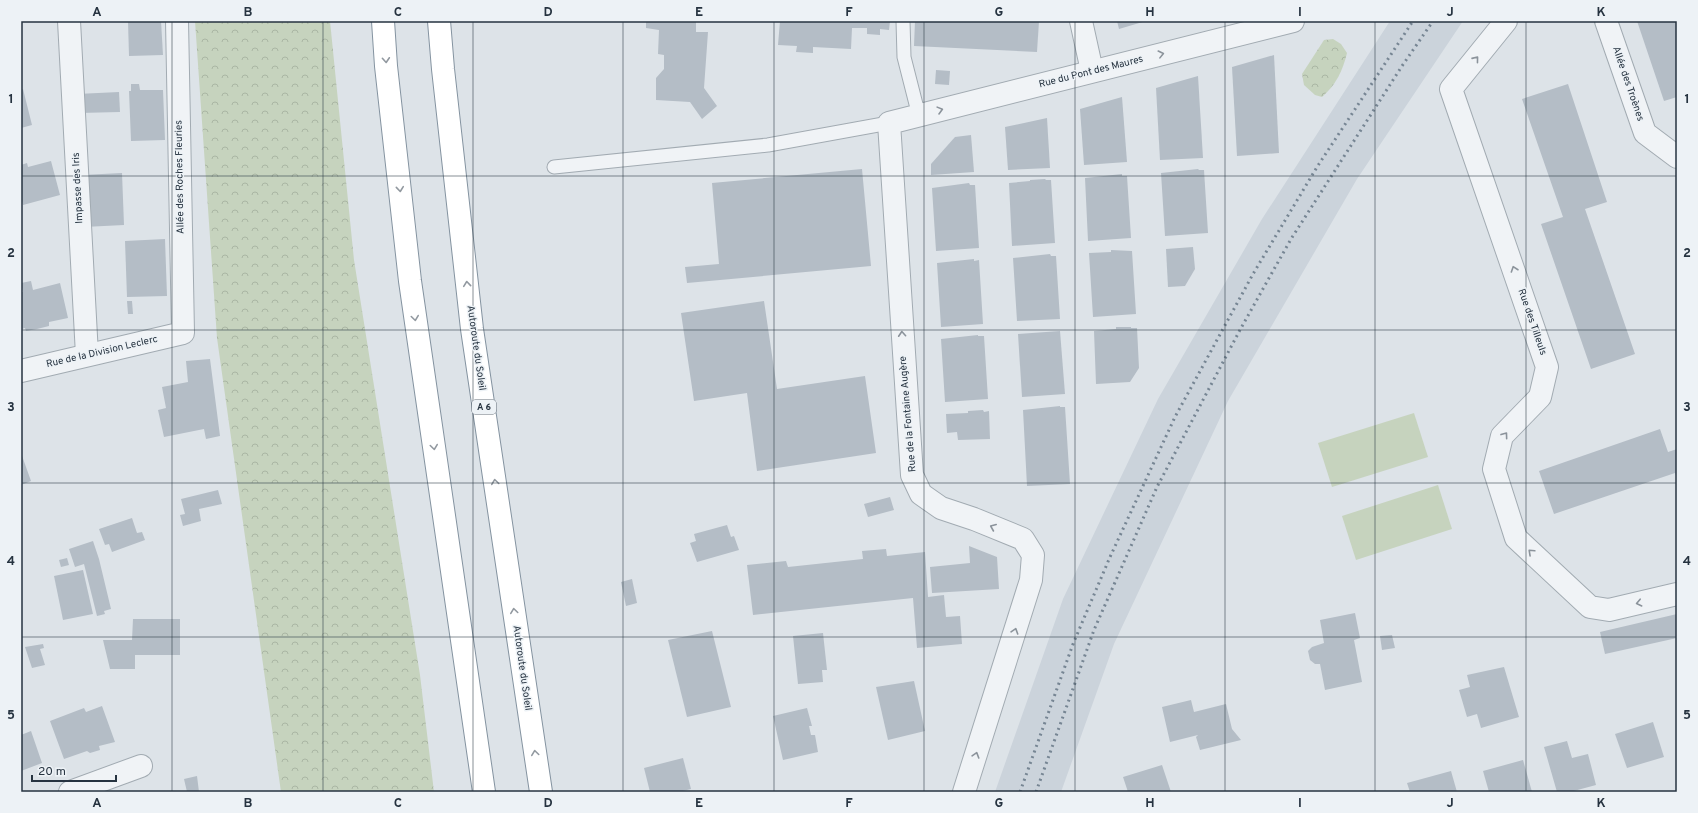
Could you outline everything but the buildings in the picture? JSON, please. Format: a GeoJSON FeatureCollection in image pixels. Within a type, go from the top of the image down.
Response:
{"type":"FeatureCollection","features":[{"type":"Feature","properties":{"kind":"highway"},"geometry":{"type":"LineString","coordinates":[[383,21],[386,66],[410,281],[484,792]]}},
{"type":"Feature","properties":{"kind":"highway","name":"Autoroute du Soleil"},"geometry":{"type":"LineString","coordinates":[[439,21],[472,329],[540,792]]}},
{"type":"Feature","properties":{"kind":"street","name":"Impasse des Iris"},"geometry":{"type":"LineString","coordinates":[[69,21],[87,355]]}},
{"type":"Feature","properties":{"kind":"street","name":"Allée des Roches Fleuries"},"geometry":{"type":"LineString","coordinates":[[177,21],[183,333]]}},
{"type":"Feature","properties":{"kind":"street"},"geometry":{"type":"LineString","coordinates":[[1081,21],[1092,71]]}},
{"type":"Feature","properties":{"kind":"street","name":"Rue du Pont des Maures"},"geometry":{"type":"LineString","coordinates":[[889,123],[1293,21]]}},
{"type":"Feature","properties":{"kind":"street","name":"Rue des Tilleuls"},"geometry":{"type":"LineString","coordinates":[[1506,21],[1451,89],[1547,366],[1540,397],[1502,436],[1494,469],[1516,538],[1590,607],[1609,610],[1677,594]]}},
{"type":"Feature","properties":{"kind":"street","name":"Allée des Troènes"},"geometry":{"type":"LineString","coordinates":[[1606,21],[1645,133],[1677,157]]}},
{"type":"Feature","properties":{"kind":"street","name":"Rue de la Fontaine Augère"},"geometry":{"type":"LineString","coordinates":[[889,123],[912,475],[921,494],[941,508],[974,519],[1023,539],[1033,555],[1031,580],[964,792]]}},
{"type":"Feature","properties":{"kind":"street","name":"Rue de la Division Leclerc"},"geometry":{"type":"LineString","coordinates":[[21,371],[183,333]]}},
{"type":"Feature","properties":{"kind":"street"},"geometry":{"type":"LineString","coordinates":[[70,792],[141,766]]}},
{"type":"Feature","properties":{"kind":"lane"},"geometry":{"type":"LineString","coordinates":[[903,21],[904,57],[919,116]]}},
{"type":"Feature","properties":{"kind":"lane"},"geometry":{"type":"LineString","coordinates":[[554,168],[768,145],[889,123]]}},
{"type":"Feature","properties":{"kind":"shaded area"},"geometry":{"type":"Polygon","coordinates":[[[1390,21],[1463,21],[1357,179],[1228,401],[1114,644],[1061,792],[995,792],[1063,599],[1158,399],[1262,219],[1390,21]]]}},
{"type":"Feature","properties":{"kind":"green space"},"geometry":{"type":"Polygon","coordinates":[[[195,21],[330,21],[354,260],[420,675],[434,792],[281,792],[217,338],[195,21]]]}},
{"type":"Feature","properties":{"kind":"green space"},"geometry":{"type":"Polygon","coordinates":[[[1333,39],[1341,44],[1347,53],[1338,77],[1322,97],[1315,95],[1304,85],[1302,74],[1324,40],[1333,39]]]}},
{"type":"Feature","properties":{"kind":"green space"},"geometry":{"type":"Polygon","coordinates":[[[1414,413],[1428,457],[1332,487],[1318,443],[1414,413]]]}},
{"type":"Feature","properties":{"kind":"green space"},"geometry":{"type":"Polygon","coordinates":[[[1438,485],[1452,529],[1356,560],[1342,516],[1438,485]]]}},
{"type":"Feature","properties":{"kind":"railway"},"geometry":{"type":"LineString","coordinates":[[1020,792],[1073,644],[1110,557],[1175,417],[1253,274],[1317,167],[1413,21]]}},
{"type":"Feature","properties":{"kind":"railway"},"geometry":{"type":"LineString","coordinates":[[1036,792],[1094,630],[1157,487],[1241,328],[1291,239],[1402,66],[1433,21]]}}]}
